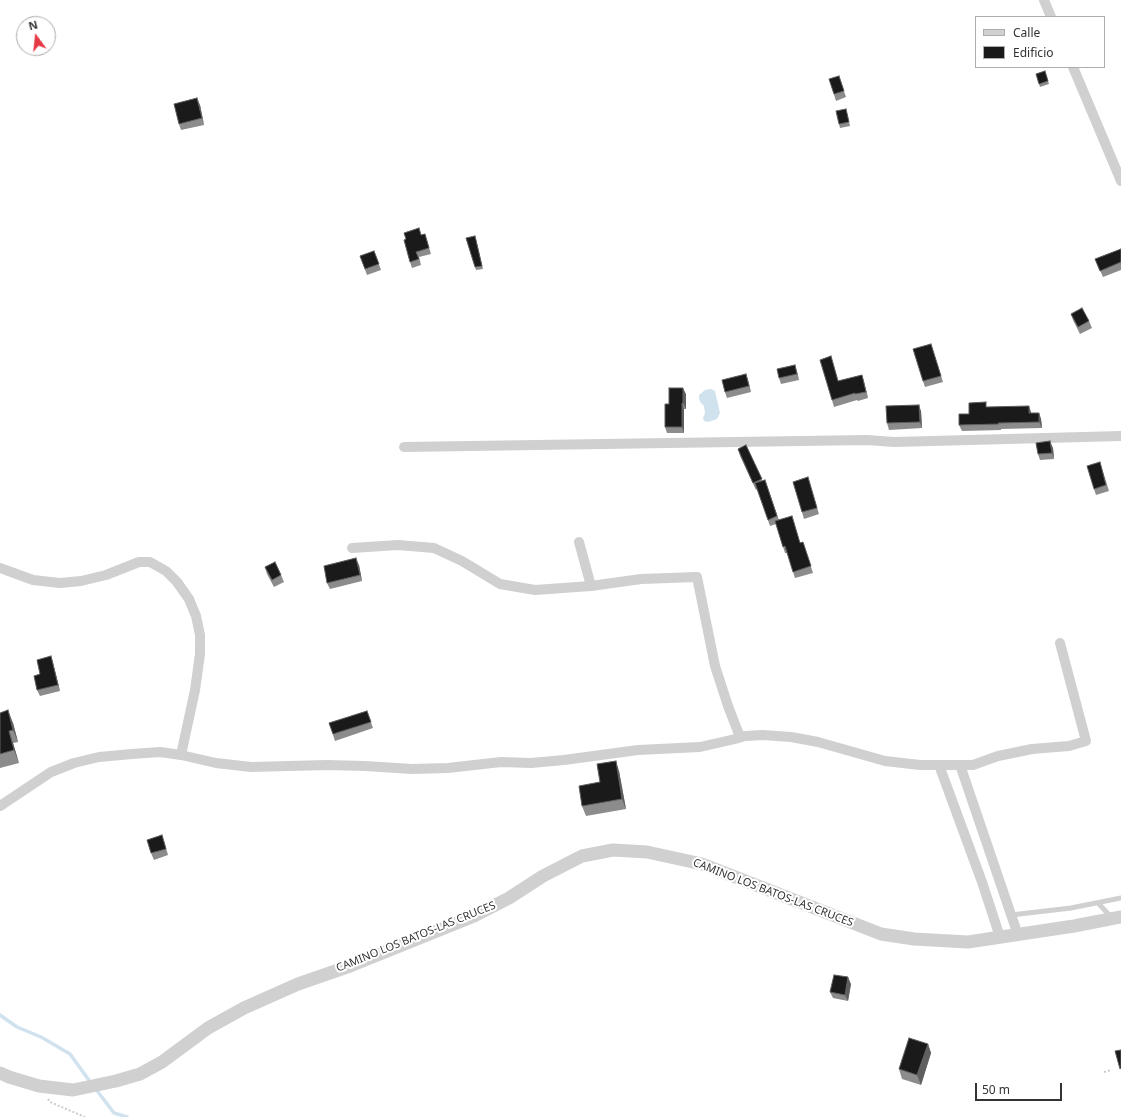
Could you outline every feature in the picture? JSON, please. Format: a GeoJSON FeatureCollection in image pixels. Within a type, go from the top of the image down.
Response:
{"type":"FeatureCollection","features":[{"type":"Feature","properties":{"kind":"street"},"geometry":{"type":"LineString","coordinates":[[1044,0],[1051,16]]}},
{"type":"Feature","properties":{"kind":"street"},"geometry":{"type":"LineString","coordinates":[[1073,68],[1121,181]]}},
{"type":"Feature","properties":{"kind":"street"},"geometry":{"type":"LineString","coordinates":[[404,447],[867,440],[902,441],[1121,436]]}},
{"type":"Feature","properties":{"kind":"street"},"geometry":{"type":"LineString","coordinates":[[578,542],[591,586]]}},
{"type":"Feature","properties":{"kind":"street"},"geometry":{"type":"LineString","coordinates":[[352,548],[398,545],[434,548],[462,561],[500,584],[535,590],[591,586],[641,579],[697,577],[715,666],[740,737]]}},
{"type":"Feature","properties":{"kind":"street"},"geometry":{"type":"LineString","coordinates":[[0,568],[33,580],[60,583],[81,581],[106,575],[139,562],[150,562],[170,574],[189,599],[196,616],[200,635],[200,654],[195,690],[181,755]]}},
{"type":"Feature","properties":{"kind":"street"},"geometry":{"type":"LineString","coordinates":[[0,806],[52,772],[74,763],[99,757],[160,752],[216,763],[252,767],[366,766],[412,769],[448,768],[501,762],[531,763],[564,760],[638,750],[700,747],[745,736],[763,735],[791,737],[818,742],[885,761],[920,766],[973,765],[998,756],[1025,750],[1069,746],[1086,741],[1060,643]]}},
{"type":"Feature","properties":{"kind":"street"},"geometry":{"type":"LineString","coordinates":[[939,765],[982,882],[1000,937]]}},
{"type":"Feature","properties":{"kind":"street"},"geometry":{"type":"LineString","coordinates":[[960,765],[1018,934]]}},
{"type":"Feature","properties":{"kind":"street","name":"CAMINO LOS BATOS-LAS CRUCES"},"geometry":{"type":"LineString","coordinates":[[0,1073],[39,1086],[73,1090],[116,1081],[140,1074],[162,1062],[208,1028],[244,1008],[298,984],[350,966],[474,916],[509,898],[543,876],[582,856],[613,850],[647,852],[702,864],[881,934],[914,939],[968,942],[1116,918]]}},
{"type":"Feature","properties":{"kind":"lane"},"geometry":{"type":"LineString","coordinates":[[1011,915],[1070,908],[1121,898]]}},
{"type":"Feature","properties":{"kind":"lane"},"geometry":{"type":"LineString","coordinates":[[1098,903],[1116,918]]}},
{"type":"Feature","properties":{"kind":"path"},"geometry":{"type":"LineString","coordinates":[[1104,1072],[1112,1070]]}},
{"type":"Feature","properties":{"kind":"path"},"geometry":{"type":"LineString","coordinates":[[39,1086],[50,1102],[85,1117]]}},
{"type":"Feature","properties":{"kind":"water"},"geometry":{"type":"Polygon","coordinates":[[[711,389],[715,391],[720,413],[717,419],[708,422],[704,421],[703,418],[705,413],[704,406],[699,399],[699,395],[705,390],[711,389]]]}},
{"type":"Feature","properties":{"kind":"building"},"geometry":{"type":"Polygon","coordinates":[[[1045,71],[1048,81],[1039,84],[1036,74],[1045,71]]]}},
{"type":"Feature","properties":{"kind":"building"},"geometry":{"type":"Polygon","coordinates":[[[839,76],[844,91],[834,94],[829,79],[839,76]]]}},
{"type":"Feature","properties":{"kind":"building"},"geometry":{"type":"Polygon","coordinates":[[[197,98],[202,118],[179,124],[174,104],[197,98]]]}},
{"type":"Feature","properties":{"kind":"building"},"geometry":{"type":"Polygon","coordinates":[[[846,109],[849,122],[839,124],[836,111],[846,109]]]}},
{"type":"Feature","properties":{"kind":"building"},"geometry":{"type":"Polygon","coordinates":[[[419,228],[421,235],[425,234],[429,248],[416,252],[419,259],[410,262],[404,240],[406,239],[404,233],[419,228]]]}},
{"type":"Feature","properties":{"kind":"building"},"geometry":{"type":"Polygon","coordinates":[[[475,236],[482,266],[475,267],[466,238],[475,236]]]}},
{"type":"Feature","properties":{"kind":"building"},"geometry":{"type":"Polygon","coordinates":[[[1121,249],[1121,262],[1100,271],[1095,259],[1121,249]]]}},
{"type":"Feature","properties":{"kind":"building"},"geometry":{"type":"Polygon","coordinates":[[[374,251],[379,264],[365,269],[360,256],[374,251]]]}},
{"type":"Feature","properties":{"kind":"building"},"geometry":{"type":"Polygon","coordinates":[[[1082,308],[1089,321],[1078,327],[1071,314],[1082,308]]]}},
{"type":"Feature","properties":{"kind":"building"},"geometry":{"type":"Polygon","coordinates":[[[931,344],[941,376],[923,381],[913,349],[931,344]]]}},
{"type":"Feature","properties":{"kind":"building"},"geometry":{"type":"Polygon","coordinates":[[[831,356],[838,381],[862,375],[866,392],[855,393],[832,400],[820,360],[831,356]]]}},
{"type":"Feature","properties":{"kind":"building"},"geometry":{"type":"Polygon","coordinates":[[[795,365],[797,374],[779,378],[777,369],[795,365]]]}},
{"type":"Feature","properties":{"kind":"building"},"geometry":{"type":"Polygon","coordinates":[[[746,374],[749,386],[725,392],[722,380],[746,374]]]}},
{"type":"Feature","properties":{"kind":"building"},"geometry":{"type":"Polygon","coordinates":[[[669,388],[683,388],[682,427],[665,427],[665,404],[669,404],[669,388]]]}},
{"type":"Feature","properties":{"kind":"building"},"geometry":{"type":"Polygon","coordinates":[[[986,402],[986,407],[1029,406],[1029,413],[1039,413],[1039,422],[959,425],[959,414],[969,414],[969,403],[986,402]]]}},
{"type":"Feature","properties":{"kind":"building"},"geometry":{"type":"Polygon","coordinates":[[[919,405],[920,422],[887,423],[886,406],[919,405]]]}},
{"type":"Feature","properties":{"kind":"building"},"geometry":{"type":"Polygon","coordinates":[[[1050,441],[1052,453],[1038,454],[1036,443],[1050,441]]]}},
{"type":"Feature","properties":{"kind":"building"},"geometry":{"type":"Polygon","coordinates":[[[746,445],[762,479],[753,483],[738,449],[746,445]]]}},
{"type":"Feature","properties":{"kind":"building"},"geometry":{"type":"Polygon","coordinates":[[[1100,462],[1106,485],[1094,489],[1087,466],[1100,462]]]}},
{"type":"Feature","properties":{"kind":"building"},"geometry":{"type":"Polygon","coordinates":[[[808,477],[817,508],[802,512],[793,482],[808,477]]]}},
{"type":"Feature","properties":{"kind":"building"},"geometry":{"type":"Polygon","coordinates":[[[765,480],[777,516],[768,520],[755,483],[765,480]]]}},
{"type":"Feature","properties":{"kind":"building"},"geometry":{"type":"Polygon","coordinates":[[[792,516],[800,543],[803,542],[811,566],[793,572],[775,521],[792,516]]]}},
{"type":"Feature","properties":{"kind":"building"},"geometry":{"type":"Polygon","coordinates":[[[356,558],[360,575],[327,583],[324,566],[356,558]]]}},
{"type":"Feature","properties":{"kind":"building"},"geometry":{"type":"Polygon","coordinates":[[[275,562],[281,575],[272,580],[265,567],[275,562]]]}},
{"type":"Feature","properties":{"kind":"building"},"geometry":{"type":"Polygon","coordinates":[[[51,656],[58,685],[37,690],[34,676],[40,674],[37,660],[51,656]]]}},
{"type":"Feature","properties":{"kind":"building"},"geometry":{"type":"Polygon","coordinates":[[[8,710],[13,730],[9,731],[14,750],[0,754],[0,713],[8,710]]]}},
{"type":"Feature","properties":{"kind":"building"},"geometry":{"type":"Polygon","coordinates":[[[367,711],[371,722],[333,734],[329,723],[367,711]]]}},
{"type":"Feature","properties":{"kind":"building"},"geometry":{"type":"Polygon","coordinates":[[[616,761],[622,799],[582,806],[579,786],[600,782],[597,764],[616,761]]]}},
{"type":"Feature","properties":{"kind":"building"},"geometry":{"type":"Polygon","coordinates":[[[162,835],[166,849],[151,853],[147,840],[162,835]]]}},
{"type":"Feature","properties":{"kind":"building"},"geometry":{"type":"Polygon","coordinates":[[[834,975],[848,977],[845,995],[830,992],[834,975]]]}},
{"type":"Feature","properties":{"kind":"building"},"geometry":{"type":"Polygon","coordinates":[[[909,1038],[928,1044],[917,1075],[899,1069],[909,1038]]]}},
{"type":"Feature","properties":{"kind":"building"},"geometry":{"type":"Polygon","coordinates":[[[1121,1050],[1121,1068],[1120,1069],[1115,1051],[1121,1050]]]}},
{"type":"Feature","properties":{"kind":"waterway"},"geometry":{"type":"LineString","coordinates":[[0,1015],[17,1027],[41,1037],[70,1054],[91,1083]]}},
{"type":"Feature","properties":{"kind":"waterway"},"geometry":{"type":"LineString","coordinates":[[95,1088],[114,1113],[127,1117]]}}]}
